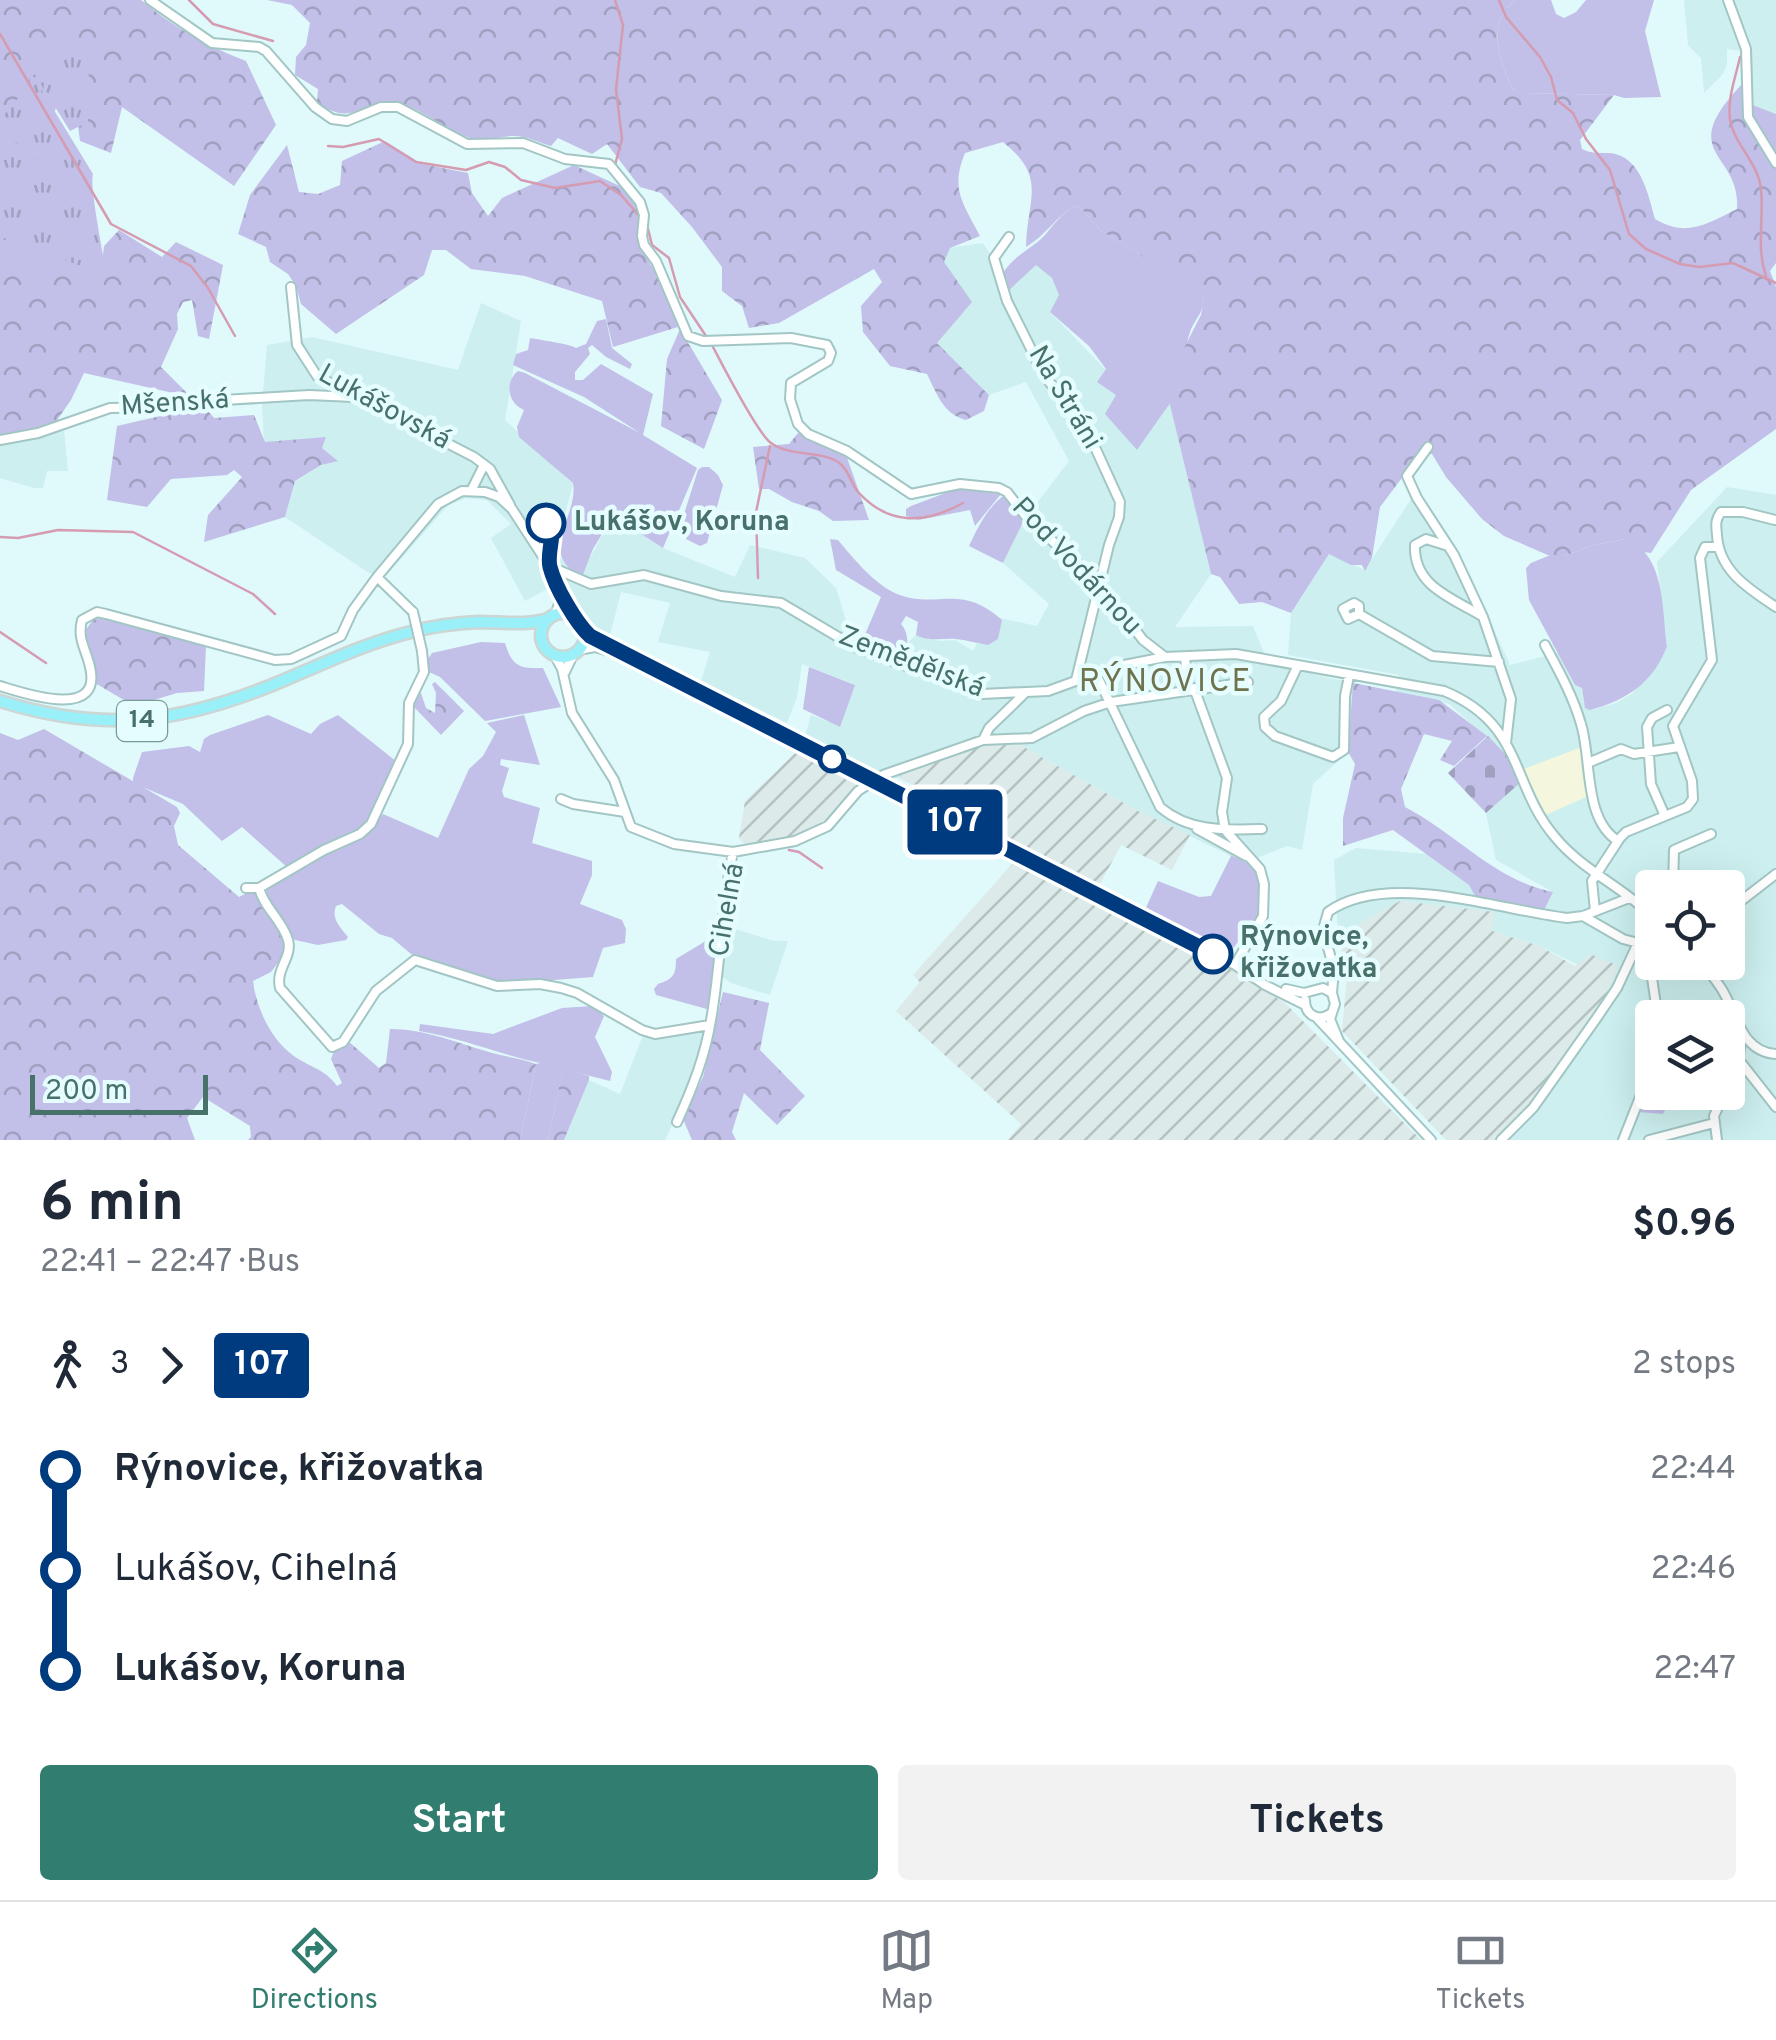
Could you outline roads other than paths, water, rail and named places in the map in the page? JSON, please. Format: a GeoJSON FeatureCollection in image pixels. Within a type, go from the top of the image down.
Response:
{"type":"FeatureCollection","features":[{"type":"Feature","properties":{"kind":"main road"},"geometry":{"type":"LineString","coordinates":[[551,617],[541,638],[555,656],[576,652],[584,641],[584,630],[574,617]]}},
{"type":"Feature","properties":{"kind":"main road","name":"14"},"geometry":{"type":"LineString","coordinates":[[0,700],[66,718],[107,722],[154,720],[227,702],[389,638],[446,625],[574,617]]}},
{"type":"Feature","properties":{"kind":"main road","name":"14"},"geometry":{"type":"LineString","coordinates":[[500,623],[527,628],[541,638]]}},
{"type":"Feature","properties":{"kind":"street","name":"Pod Vodárnou"},"geometry":{"type":"LineString","coordinates":[[150,0],[212,43],[266,51],[315,107],[332,120],[347,121],[381,108],[398,107],[467,144],[523,143],[564,159],[598,161],[613,168],[640,202],[644,245],[656,261],[688,336],[703,341],[791,338],[826,345],[828,361],[794,380],[789,388],[798,424],[808,434],[847,451],[911,494],[960,484],[1007,492],[1028,519],[1100,584],[1143,640],[1164,657],[1236,654],[1460,698],[1487,718],[1506,743],[1548,828],[1560,844],[1635,903]]}},
{"type":"Feature","properties":{"kind":"street"},"geometry":{"type":"LineString","coordinates":[[1728,0],[1746,49],[1751,126],[1776,163]]}},
{"type":"Feature","properties":{"kind":"street","name":"Na Stráni"},"geometry":{"type":"LineString","coordinates":[[1009,237],[994,258],[1007,300],[1044,375],[1088,432],[1120,502],[1076,680]]}},
{"type":"Feature","properties":{"kind":"street","name":"Lukášovská"},"geometry":{"type":"LineString","coordinates":[[292,287],[297,345],[305,362],[317,376],[484,465],[500,484],[549,566],[574,617]]}},
{"type":"Feature","properties":{"kind":"street","name":"Mšenská"},"geometry":{"type":"LineString","coordinates":[[0,440],[38,433],[110,408],[184,407],[208,401],[309,395],[354,397]]}},
{"type":"Feature","properties":{"kind":"street"},"geometry":{"type":"LineString","coordinates":[[1428,447],[1407,476],[1483,617],[1511,699],[1506,743]]}},
{"type":"Feature","properties":{"kind":"street"},"geometry":{"type":"LineString","coordinates":[[471,490],[484,465]]}},
{"type":"Feature","properties":{"kind":"street"},"geometry":{"type":"LineString","coordinates":[[0,686],[54,700],[76,698],[89,686],[91,673],[79,630],[88,615],[106,614],[281,660],[334,641],[345,632],[353,610],[376,577],[438,504],[471,490],[493,494],[512,509]]}},
{"type":"Feature","properties":{"kind":"street"},"geometry":{"type":"LineString","coordinates":[[1776,520],[1743,512],[1721,512],[1716,519],[1718,547],[1740,582],[1776,607]]}},
{"type":"Feature","properties":{"kind":"street"},"geometry":{"type":"LineString","coordinates":[[1448,546],[1426,539],[1415,545],[1425,579],[1447,598],[1483,617]]}},
{"type":"Feature","properties":{"kind":"street"},"geometry":{"type":"LineString","coordinates":[[1595,911],[1591,889],[1596,873],[1618,841],[1626,832],[1687,806],[1695,792],[1673,730],[1674,722],[1711,664],[1700,554],[1705,547],[1718,547]]}},
{"type":"Feature","properties":{"kind":"street","name":"Zemědělská"},"geometry":{"type":"LineString","coordinates":[[549,566],[591,584],[644,574],[721,596],[781,603],[854,646],[982,694],[1048,692],[1130,663],[1164,657]]}},
{"type":"Feature","properties":{"kind":"street"},"geometry":{"type":"LineString","coordinates":[[246,888],[259,888],[360,834],[371,824],[408,744],[409,703],[424,672],[422,652],[413,612],[376,577]]}},
{"type":"Feature","properties":{"kind":"street"},"geometry":{"type":"LineString","coordinates":[[551,617],[561,604],[562,592]]}},
{"type":"Feature","properties":{"kind":"street"},"geometry":{"type":"LineString","coordinates":[[1359,614],[1432,656],[1499,662]]}},
{"type":"Feature","properties":{"kind":"street"},"geometry":{"type":"LineString","coordinates":[[584,630],[643,664],[1235,965],[1305,1005],[1311,1017],[1431,1140]]}},
{"type":"Feature","properties":{"kind":"street"},"geometry":{"type":"LineString","coordinates":[[564,681],[566,664],[576,652],[592,646],[643,664]]}},
{"type":"Feature","properties":{"kind":"street"},"geometry":{"type":"LineString","coordinates":[[1545,646],[1566,684],[1581,724],[1595,804],[1606,831],[1618,841]]}},
{"type":"Feature","properties":{"kind":"street"},"geometry":{"type":"LineString","coordinates":[[555,656],[572,713],[614,780],[635,831],[674,844],[734,852]]}},
{"type":"Feature","properties":{"kind":"street"},"geometry":{"type":"LineString","coordinates":[[1185,657],[1191,689],[1227,778],[1222,812],[1225,830],[1255,862],[1264,884],[1262,916],[1235,965]]}},
{"type":"Feature","properties":{"kind":"street"},"geometry":{"type":"LineString","coordinates":[[1298,664],[1281,701],[1264,717],[1265,727],[1275,736],[1334,757],[1344,750],[1349,676]]}},
{"type":"Feature","properties":{"kind":"street"},"geometry":{"type":"LineString","coordinates":[[1096,674],[1160,807],[1171,817],[1255,862]]}},
{"type":"Feature","properties":{"kind":"street"},"geometry":{"type":"LineString","coordinates":[[1024,694],[989,728],[983,740],[1032,738],[1110,702],[1248,682]]}},
{"type":"Feature","properties":{"kind":"street"},"geometry":{"type":"LineString","coordinates":[[1665,816],[1651,784],[1648,722],[1667,710]]}},
{"type":"Feature","properties":{"kind":"street","name":"Cihelná"},"geometry":{"type":"LineString","coordinates":[[677,1122],[696,1080],[710,1025],[718,942],[734,852],[814,835],[828,826],[858,792],[876,781],[983,740]]}},
{"type":"Feature","properties":{"kind":"street"},"geometry":{"type":"LineString","coordinates":[[1588,763],[1620,748],[1632,754],[1679,748]]}},
{"type":"Feature","properties":{"kind":"street"},"geometry":{"type":"LineString","coordinates":[[561,799],[625,812]]}},
{"type":"Feature","properties":{"kind":"street"},"geometry":{"type":"LineString","coordinates":[[1193,826],[1262,829]]}},
{"type":"Feature","properties":{"kind":"street"},"geometry":{"type":"LineString","coordinates":[[1673,870],[1674,850],[1707,836]]}},
{"type":"Feature","properties":{"kind":"street"},"geometry":{"type":"LineString","coordinates":[[1745,898],[1776,874]]}},
{"type":"Feature","properties":{"kind":"street"},"geometry":{"type":"LineString","coordinates":[[259,888],[288,938],[289,952],[278,976],[280,988],[332,1048],[343,1042],[376,992],[414,960],[497,986],[540,984],[561,988],[655,1034],[710,1025]]}},
{"type":"Feature","properties":{"kind":"street"},"geometry":{"type":"LineString","coordinates":[[1338,1041],[1330,1014],[1335,1004],[1323,930],[1325,918],[1339,905],[1363,896],[1400,893],[1567,918],[1583,916],[1628,898]]}},
{"type":"Feature","properties":{"kind":"street"},"geometry":{"type":"LineString","coordinates":[[1583,916],[1635,942]]}},
{"type":"Feature","properties":{"kind":"street"},"geometry":{"type":"LineString","coordinates":[[1501,1140],[1533,1108],[1596,1019],[1635,949]]}},
{"type":"Feature","properties":{"kind":"street"},"geometry":{"type":"LineString","coordinates":[[1254,976],[1291,990],[1309,992],[1319,988],[1328,976],[1331,962]]}},
{"type":"Feature","properties":{"kind":"street"},"geometry":{"type":"LineString","coordinates":[[1319,988],[1332,993]]}},
{"type":"Feature","properties":{"kind":"street"},"geometry":{"type":"LineString","coordinates":[[1305,1005],[1309,992]]}},
{"type":"Feature","properties":{"kind":"street"},"geometry":{"type":"LineString","coordinates":[[1311,1017],[1330,1014]]}},
{"type":"Feature","properties":{"kind":"street"},"geometry":{"type":"LineString","coordinates":[[1745,1035],[1760,1051],[1776,1054]]}},
{"type":"Feature","properties":{"kind":"street"},"geometry":{"type":"LineString","coordinates":[[1745,1068],[1776,1107]]}},
{"type":"Feature","properties":{"kind":"street"},"geometry":{"type":"LineString","coordinates":[[1623,1140],[1635,1110]]}},
{"type":"Feature","properties":{"kind":"street"},"geometry":{"type":"LineString","coordinates":[[1717,1140],[1714,1123],[1719,1110]]}},
{"type":"Feature","properties":{"kind":"street"},"geometry":{"type":"LineString","coordinates":[[1649,1140],[1714,1123]]}},
{"type":"Feature","properties":{"kind":"waterway"},"geometry":{"type":"LineString","coordinates":[[189,0],[213,24],[273,41]]}},
{"type":"Feature","properties":{"kind":"waterway"},"geometry":{"type":"LineString","coordinates":[[615,0],[623,25],[616,89],[622,139],[615,165]]}},
{"type":"Feature","properties":{"kind":"waterway"},"geometry":{"type":"LineString","coordinates":[[1499,0],[1506,17],[1540,57],[1557,100],[1573,113],[1586,139],[1610,170],[1629,234],[1646,249],[1680,264],[1699,267],[1733,263],[1776,283]]}},
{"type":"Feature","properties":{"kind":"waterway"},"geometry":{"type":"LineString","coordinates":[[0,34],[111,224],[191,266],[235,336]]}},
{"type":"Feature","properties":{"kind":"waterway"},"geometry":{"type":"LineString","coordinates":[[1740,57],[1729,111],[1732,128],[1759,180],[1761,255],[1766,276]]}},
{"type":"Feature","properties":{"kind":"waterway"},"geometry":{"type":"LineString","coordinates":[[328,146],[343,147],[379,139],[416,162],[466,170],[489,162],[505,167],[521,180],[555,188],[600,181],[621,195],[641,218]]}},
{"type":"Feature","properties":{"kind":"waterway"},"geometry":{"type":"LineString","coordinates":[[647,225],[652,245],[669,258],[680,297],[706,336]]}},
{"type":"Feature","properties":{"kind":"waterway"},"geometry":{"type":"LineString","coordinates":[[712,345],[749,413],[771,443],[838,462],[859,493],[871,504],[896,516],[922,518],[963,503]]}},
{"type":"Feature","properties":{"kind":"waterway"},"geometry":{"type":"LineString","coordinates":[[758,578],[756,512],[770,446]]}},
{"type":"Feature","properties":{"kind":"waterway"},"geometry":{"type":"LineString","coordinates":[[0,537],[18,538],[58,530],[133,532],[253,594],[275,614]]}},
{"type":"Feature","properties":{"kind":"waterway"},"geometry":{"type":"LineString","coordinates":[[0,632],[46,663]]}},
{"type":"Feature","properties":{"kind":"waterway"},"geometry":{"type":"LineString","coordinates":[[789,850],[799,852],[822,868]]}},
{"type":"Feature","properties":{"kind":"place","name":"Lukášov, Koruna"},"geometry":{"type":"Point","coordinates":[546,523]}},
{"type":"Feature","properties":{"kind":"place","name":"Rýnovice, křižovatka"},"geometry":{"type":"Point","coordinates":[1213,954]}},
{"type":"Feature","properties":{"kind":"district","name":"RÝNOVICE"},"geometry":{"type":"Point","coordinates":[1166,683]}}]}
